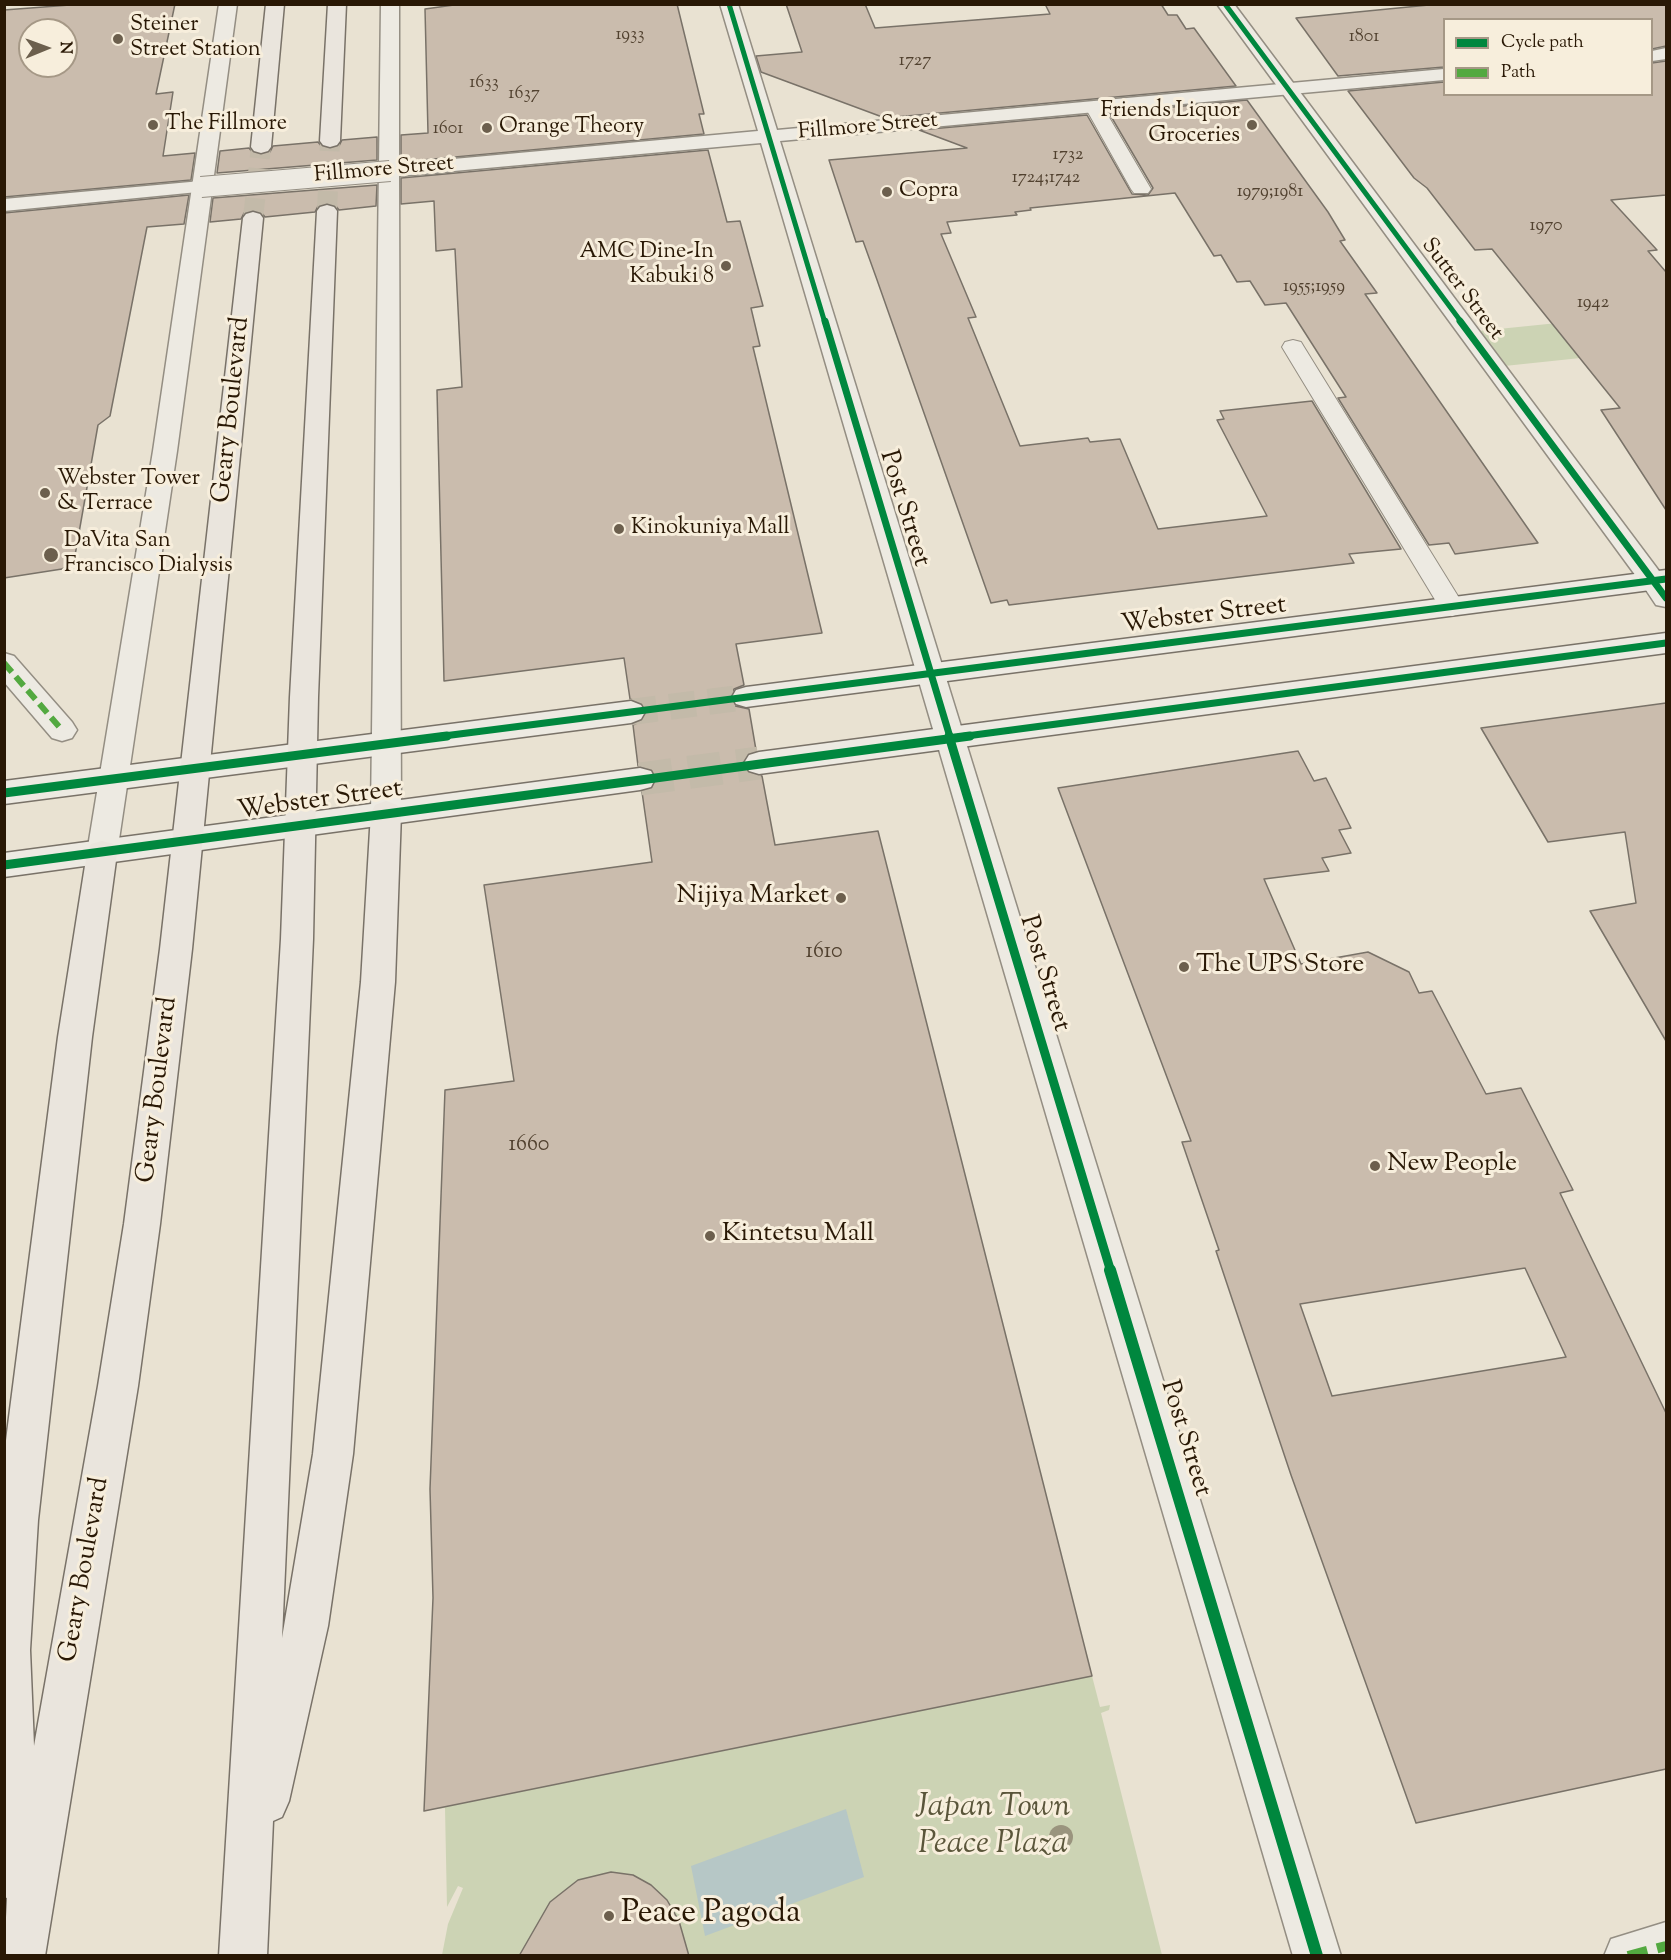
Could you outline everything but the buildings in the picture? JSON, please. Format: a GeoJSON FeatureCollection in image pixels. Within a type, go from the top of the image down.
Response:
{"type":"FeatureCollection","features":[{"type":"Feature","properties":{"kind":"main road"},"geometry":{"type":"LineString","coordinates":[[261,147],[275,4]]}},
{"type":"Feature","properties":{"kind":"main road"},"geometry":{"type":"LineString","coordinates":[[330,141],[337,4]]}},
{"type":"Feature","properties":{"kind":"main road"},"geometry":{"type":"LineString","coordinates":[[243,1956],[301,826],[327,212]]}},
{"type":"Feature","properties":{"kind":"main road","name":"Geary Boulevard"},"geometry":{"type":"LineString","coordinates":[[23,1942],[118,1386],[142,1224],[188,841],[253,218]]}},
{"type":"Feature","properties":{"kind":"main road"},"geometry":{"type":"LineString","coordinates":[[248,1875],[292,1694],[317,1564],[333,1454],[378,982],[386,813]]}},
{"type":"Feature","properties":{"kind":"main road"},"geometry":{"type":"LineString","coordinates":[[23,1942],[13,1783],[8,1650],[17,1520],[75,1037],[102,853]]}},
{"type":"Feature","properties":{"kind":"street"},"geometry":{"type":"LineString","coordinates":[[102,853],[163,462],[228,4]]}},
{"type":"Feature","properties":{"kind":"street"},"geometry":{"type":"LineString","coordinates":[[386,813],[390,4]]}},
{"type":"Feature","properties":{"kind":"street","name":"Post Street"},"geometry":{"type":"LineString","coordinates":[[729,4],[1317,1956]]}},
{"type":"Feature","properties":{"kind":"street","name":"Sutter Street"},"geometry":{"type":"LineString","coordinates":[[1225,4],[1662,586]]}},
{"type":"Feature","properties":{"kind":"street","name":"Fillmore Street"},"geometry":{"type":"LineString","coordinates":[[4,205],[1443,74]]}},
{"type":"Feature","properties":{"kind":"street","name":"Webster Street"},"geometry":{"type":"LineString","coordinates":[[746,697],[1452,606],[1662,586]]}},
{"type":"Feature","properties":{"kind":"street"},"geometry":{"type":"LineString","coordinates":[[759,763],[1666,643]]}},
{"type":"Feature","properties":{"kind":"street"},"geometry":{"type":"LineString","coordinates":[[4,663],[62,730]]}},
{"type":"Feature","properties":{"kind":"street","name":"Webster Street"},"geometry":{"type":"LineString","coordinates":[[4,793],[631,712]]}},
{"type":"Feature","properties":{"kind":"street","name":"Webster Street"},"geometry":{"type":"LineString","coordinates":[[4,865],[640,779]]}},
{"type":"Feature","properties":{"kind":"street"},"geometry":{"type":"LineString","coordinates":[[1628,1956],[1666,1947]]}},
{"type":"Feature","properties":{"kind":"lane"},"geometry":{"type":"LineString","coordinates":[[1094,107],[1141,189]]}},
{"type":"Feature","properties":{"kind":"lane"},"geometry":{"type":"LineString","coordinates":[[1293,347],[1452,606]]}},
{"type":"Feature","properties":{"kind":"green space"},"geometry":{"type":"Polygon","coordinates":[[[1666,312],[1666,349],[1495,367],[1469,332],[1666,312]]]}},
{"type":"Feature","properties":{"kind":"green space","name":"Japan Town Peace Plaza"},"geometry":{"type":"Polygon","coordinates":[[[1092,1676],[1100,1707],[1110,1705],[1109,1710],[1101,1713],[1162,1955],[442,1955],[448,1924],[463,1888],[458,1886],[447,1907],[445,1808],[435,1809],[1092,1676]]]}},
{"type":"Feature","properties":{"kind":"shaded area"},"geometry":{"type":"Polygon","coordinates":[[[846,1809],[864,1877],[705,1936],[691,1866],[846,1809]]]}},
{"type":"Feature","properties":{"kind":"tunnel"},"geometry":{"type":"LineString","coordinates":[[327,211],[330,141]]}},
{"type":"Feature","properties":{"kind":"tunnel"},"geometry":{"type":"LineString","coordinates":[[253,218],[261,147]]}},
{"type":"Feature","properties":{"kind":"tunnel"},"geometry":{"type":"LineString","coordinates":[[631,712],[746,697]]}},
{"type":"Feature","properties":{"kind":"tunnel"},"geometry":{"type":"LineString","coordinates":[[640,779],[759,763]]}},
{"type":"Feature","properties":{"kind":"marked path"},"geometry":{"type":"LineString","coordinates":[[4,663],[62,730]]}},
{"type":"Feature","properties":{"kind":"marked path"},"geometry":{"type":"LineString","coordinates":[[1628,1956],[1666,1946]]}},
{"type":"Feature","properties":{"kind":"cycle path"},"geometry":{"type":"LineString","coordinates":[[729,4],[1317,1956]]}},
{"type":"Feature","properties":{"kind":"cycle path"},"geometry":{"type":"LineString","coordinates":[[1225,4],[1666,598]]}},
{"type":"Feature","properties":{"kind":"cycle path"},"geometry":{"type":"LineString","coordinates":[[4,793],[1666,579]]}},
{"type":"Feature","properties":{"kind":"cycle path"},"geometry":{"type":"LineString","coordinates":[[4,865],[1666,643]]}},
{"type":"Feature","properties":{"kind":"place","name":"Steiner Street Station"},"geometry":{"type":"Point","coordinates":[118,39]}},
{"type":"Feature","properties":{"kind":"place","name":"The Fillmore"},"geometry":{"type":"Point","coordinates":[153,125]}},
{"type":"Feature","properties":{"kind":"place","name":"Friends Liquor Groceries"},"geometry":{"type":"Point","coordinates":[1252,125]}},
{"type":"Feature","properties":{"kind":"place","name":"Orange Theory"},"geometry":{"type":"Point","coordinates":[487,128]}},
{"type":"Feature","properties":{"kind":"place","name":"Copra"},"geometry":{"type":"Point","coordinates":[887,192]}},
{"type":"Feature","properties":{"kind":"place","name":"AMC Dine-In Kabuki 8"},"geometry":{"type":"Point","coordinates":[726,266]}},
{"type":"Feature","properties":{"kind":"place","name":"Webster Tower & Terrace"},"geometry":{"type":"Point","coordinates":[45,493]}},
{"type":"Feature","properties":{"kind":"place","name":"Kinokuniya Mall"},"geometry":{"type":"Point","coordinates":[619,529]}},
{"type":"Feature","properties":{"kind":"place","name":"DaVita San Francisco Dialysis"},"geometry":{"type":"Point","coordinates":[51,555]}},
{"type":"Feature","properties":{"kind":"place","name":"Nijiya Market"},"geometry":{"type":"Point","coordinates":[841,898]}},
{"type":"Feature","properties":{"kind":"place","name":"The UPS Store"},"geometry":{"type":"Point","coordinates":[1184,967]}},
{"type":"Feature","properties":{"kind":"place","name":"New People"},"geometry":{"type":"Point","coordinates":[1375,1166]}},
{"type":"Feature","properties":{"kind":"place","name":"Kintetsu Mall"},"geometry":{"type":"Point","coordinates":[710,1236]}},
{"type":"Feature","properties":{"kind":"place","name":"Peace Pagoda"},"geometry":{"type":"Point","coordinates":[609,1916]}}]}
